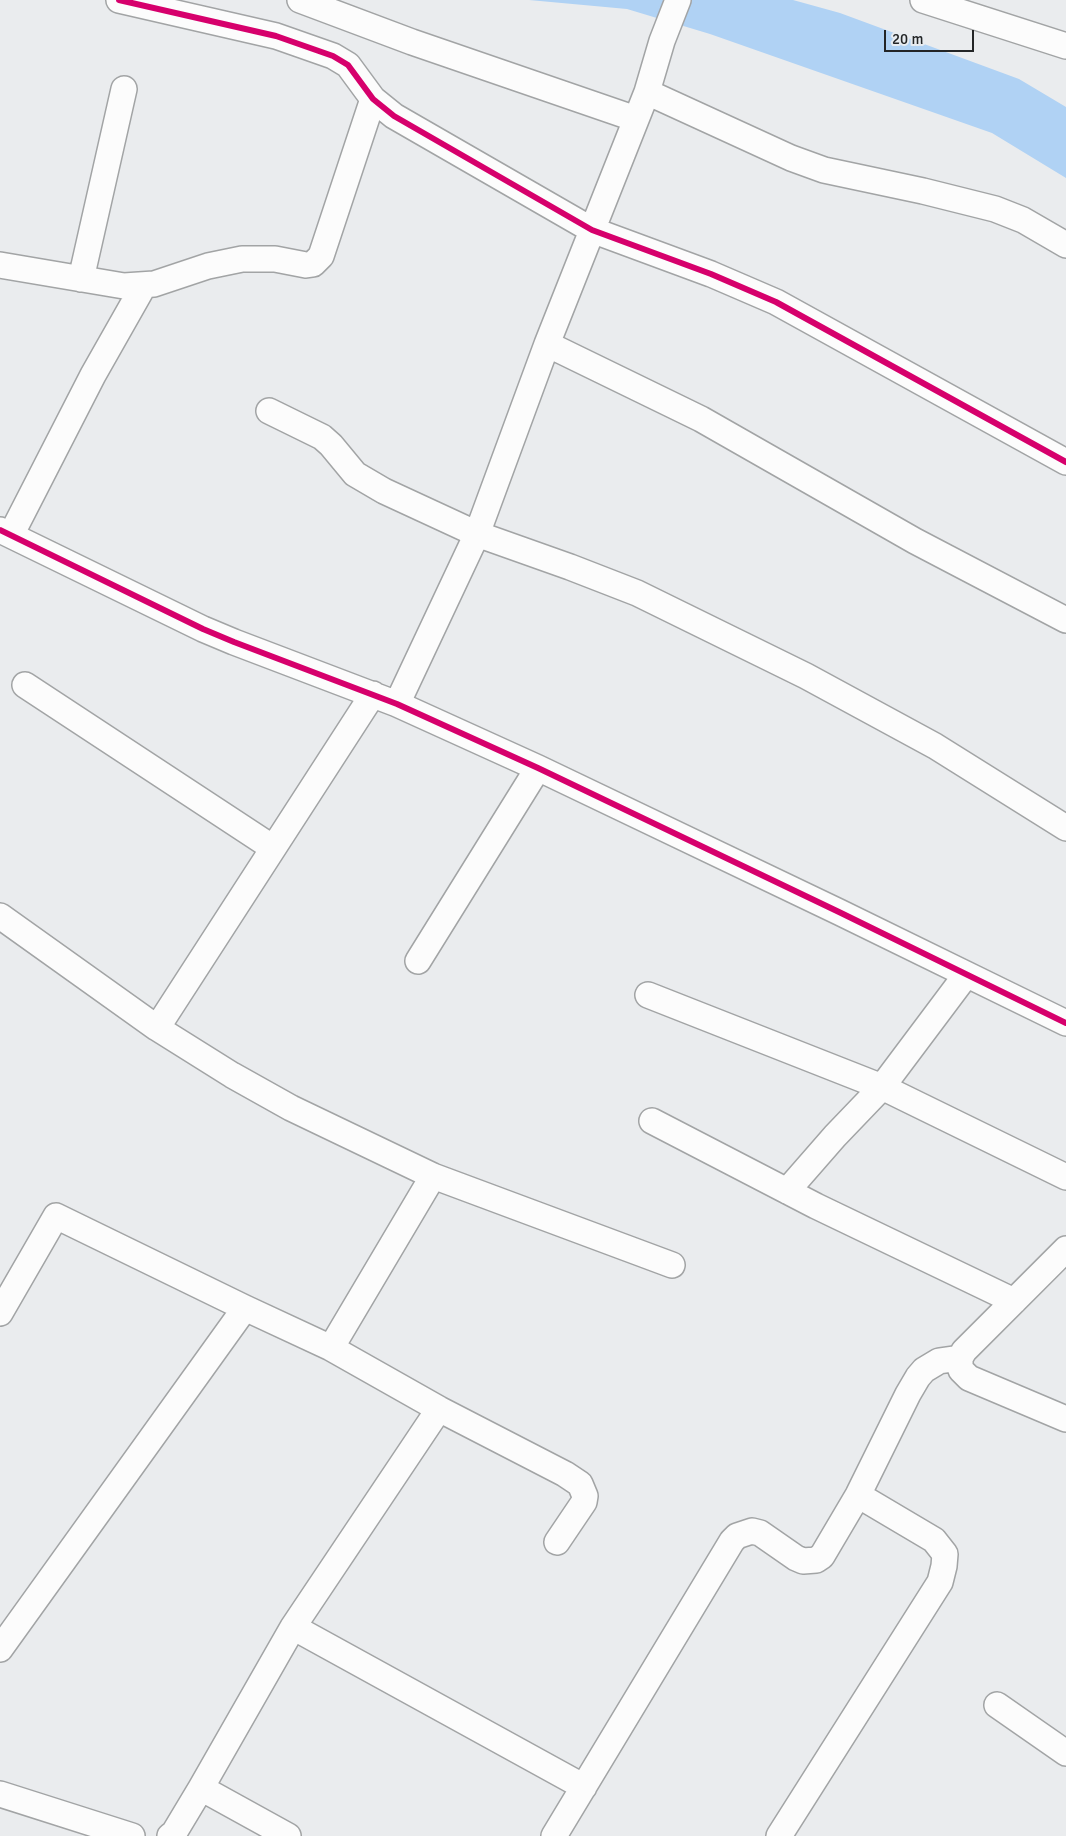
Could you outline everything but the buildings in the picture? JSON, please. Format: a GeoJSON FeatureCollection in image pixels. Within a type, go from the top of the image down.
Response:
{"type":"FeatureCollection","features":[{"type":"Feature","properties":{"kind":"street"},"geometry":{"type":"LineString","coordinates":[[120,0],[276,36],[333,56],[348,65],[373,99],[394,116],[592,230],[711,274],[776,302],[1066,462]]}},
{"type":"Feature","properties":{"kind":"street"},"geometry":{"type":"LineString","coordinates":[[300,0],[412,42],[636,118]]}},
{"type":"Feature","properties":{"kind":"street"},"geometry":{"type":"LineString","coordinates":[[397,704],[477,534],[548,344],[647,92],[662,41],[678,0]]}},
{"type":"Feature","properties":{"kind":"street"},"geometry":{"type":"LineString","coordinates":[[923,0],[1066,46]]}},
{"type":"Feature","properties":{"kind":"street"},"geometry":{"type":"LineString","coordinates":[[81,279],[124,89]]}},
{"type":"Feature","properties":{"kind":"street"},"geometry":{"type":"LineString","coordinates":[[647,92],[791,158],[824,170],[923,191],[995,209],[1024,220],[1066,245]]}},
{"type":"Feature","properties":{"kind":"street"},"geometry":{"type":"LineString","coordinates":[[0,265],[124,286],[154,284],[208,266],[242,259],[276,259],[306,265],[313,264],[321,256],[373,99]]}},
{"type":"Feature","properties":{"kind":"street"},"geometry":{"type":"LineString","coordinates":[[144,285],[5,532],[203,629],[373,694],[538,768],[1066,1023]]}},
{"type":"Feature","properties":{"kind":"street"},"geometry":{"type":"LineString","coordinates":[[548,344],[701,419],[915,541],[1066,620]]}},
{"type":"Feature","properties":{"kind":"street"},"geometry":{"type":"LineString","coordinates":[[269,410],[322,437],[355,474],[377,488],[477,534],[637,593],[806,676],[934,746],[1066,828]]}},
{"type":"Feature","properties":{"kind":"street"},"geometry":{"type":"LineString","coordinates":[[25,684],[273,848]]}},
{"type":"Feature","properties":{"kind":"street"},"geometry":{"type":"LineString","coordinates":[[157,1028],[373,694]]}},
{"type":"Feature","properties":{"kind":"street"},"geometry":{"type":"LineString","coordinates":[[418,961],[538,768]]}},
{"type":"Feature","properties":{"kind":"street"},"geometry":{"type":"LineString","coordinates":[[0,916],[157,1028],[232,1075],[291,1108],[433,1176],[672,1265]]}},
{"type":"Feature","properties":{"kind":"street"},"geometry":{"type":"LineString","coordinates":[[787,1191],[835,1136],[882,1087],[966,975]]}},
{"type":"Feature","properties":{"kind":"street"},"geometry":{"type":"LineString","coordinates":[[648,995],[882,1087],[1066,1177]]}},
{"type":"Feature","properties":{"kind":"street"},"geometry":{"type":"LineString","coordinates":[[652,1121],[787,1191],[1014,1301]]}},
{"type":"Feature","properties":{"kind":"street"},"geometry":{"type":"LineString","coordinates":[[331,1348],[433,1176]]}},
{"type":"Feature","properties":{"kind":"street"},"geometry":{"type":"LineString","coordinates":[[0,1313],[56,1216],[331,1348],[439,1409],[580,1484],[585,1496],[584,1502],[557,1542]]}},
{"type":"Feature","properties":{"kind":"street"},"geometry":{"type":"LineString","coordinates":[[1066,1249],[964,1351],[960,1358],[960,1370],[969,1378],[1066,1419]]}},
{"type":"Feature","properties":{"kind":"street"},"geometry":{"type":"LineString","coordinates":[[0,1649],[246,1308]]}},
{"type":"Feature","properties":{"kind":"street"},"geometry":{"type":"LineString","coordinates":[[554,1836],[732,1541],[744,1533],[752,1531],[760,1533],[803,1561],[816,1560],[822,1556],[858,1496],[918,1376],[939,1361],[960,1358]]}},
{"type":"Feature","properties":{"kind":"street"},"geometry":{"type":"LineString","coordinates":[[170,1836],[174,1833],[201,1788],[293,1627],[439,1409]]}},
{"type":"Feature","properties":{"kind":"street"},"geometry":{"type":"LineString","coordinates":[[779,1836],[940,1582],[944,1566],[945,1554],[934,1540],[858,1496]]}},
{"type":"Feature","properties":{"kind":"street"},"geometry":{"type":"LineString","coordinates":[[293,1627],[584,1787]]}},
{"type":"Feature","properties":{"kind":"street"},"geometry":{"type":"LineString","coordinates":[[997,1705],[1066,1753]]}},
{"type":"Feature","properties":{"kind":"street"},"geometry":{"type":"LineString","coordinates":[[201,1788],[288,1836]]}},
{"type":"Feature","properties":{"kind":"street"},"geometry":{"type":"LineString","coordinates":[[0,1794],[132,1836]]}},
{"type":"Feature","properties":{"kind":"water"},"geometry":{"type":"Polygon","coordinates":[[[529,0],[793,0],[840,13],[1019,79],[1066,107],[1066,178],[992,133],[710,34],[627,9],[529,0]]]}},
{"type":"Feature","properties":{"kind":"cycle path"},"geometry":{"type":"LineString","coordinates":[[119,0],[276,36],[333,56],[348,65],[373,99],[394,116],[592,230],[711,274],[776,302],[1066,462]]}},
{"type":"Feature","properties":{"kind":"cycle path"},"geometry":{"type":"LineString","coordinates":[[0,530],[203,629],[397,704],[538,768],[1066,1023]]}}]}
